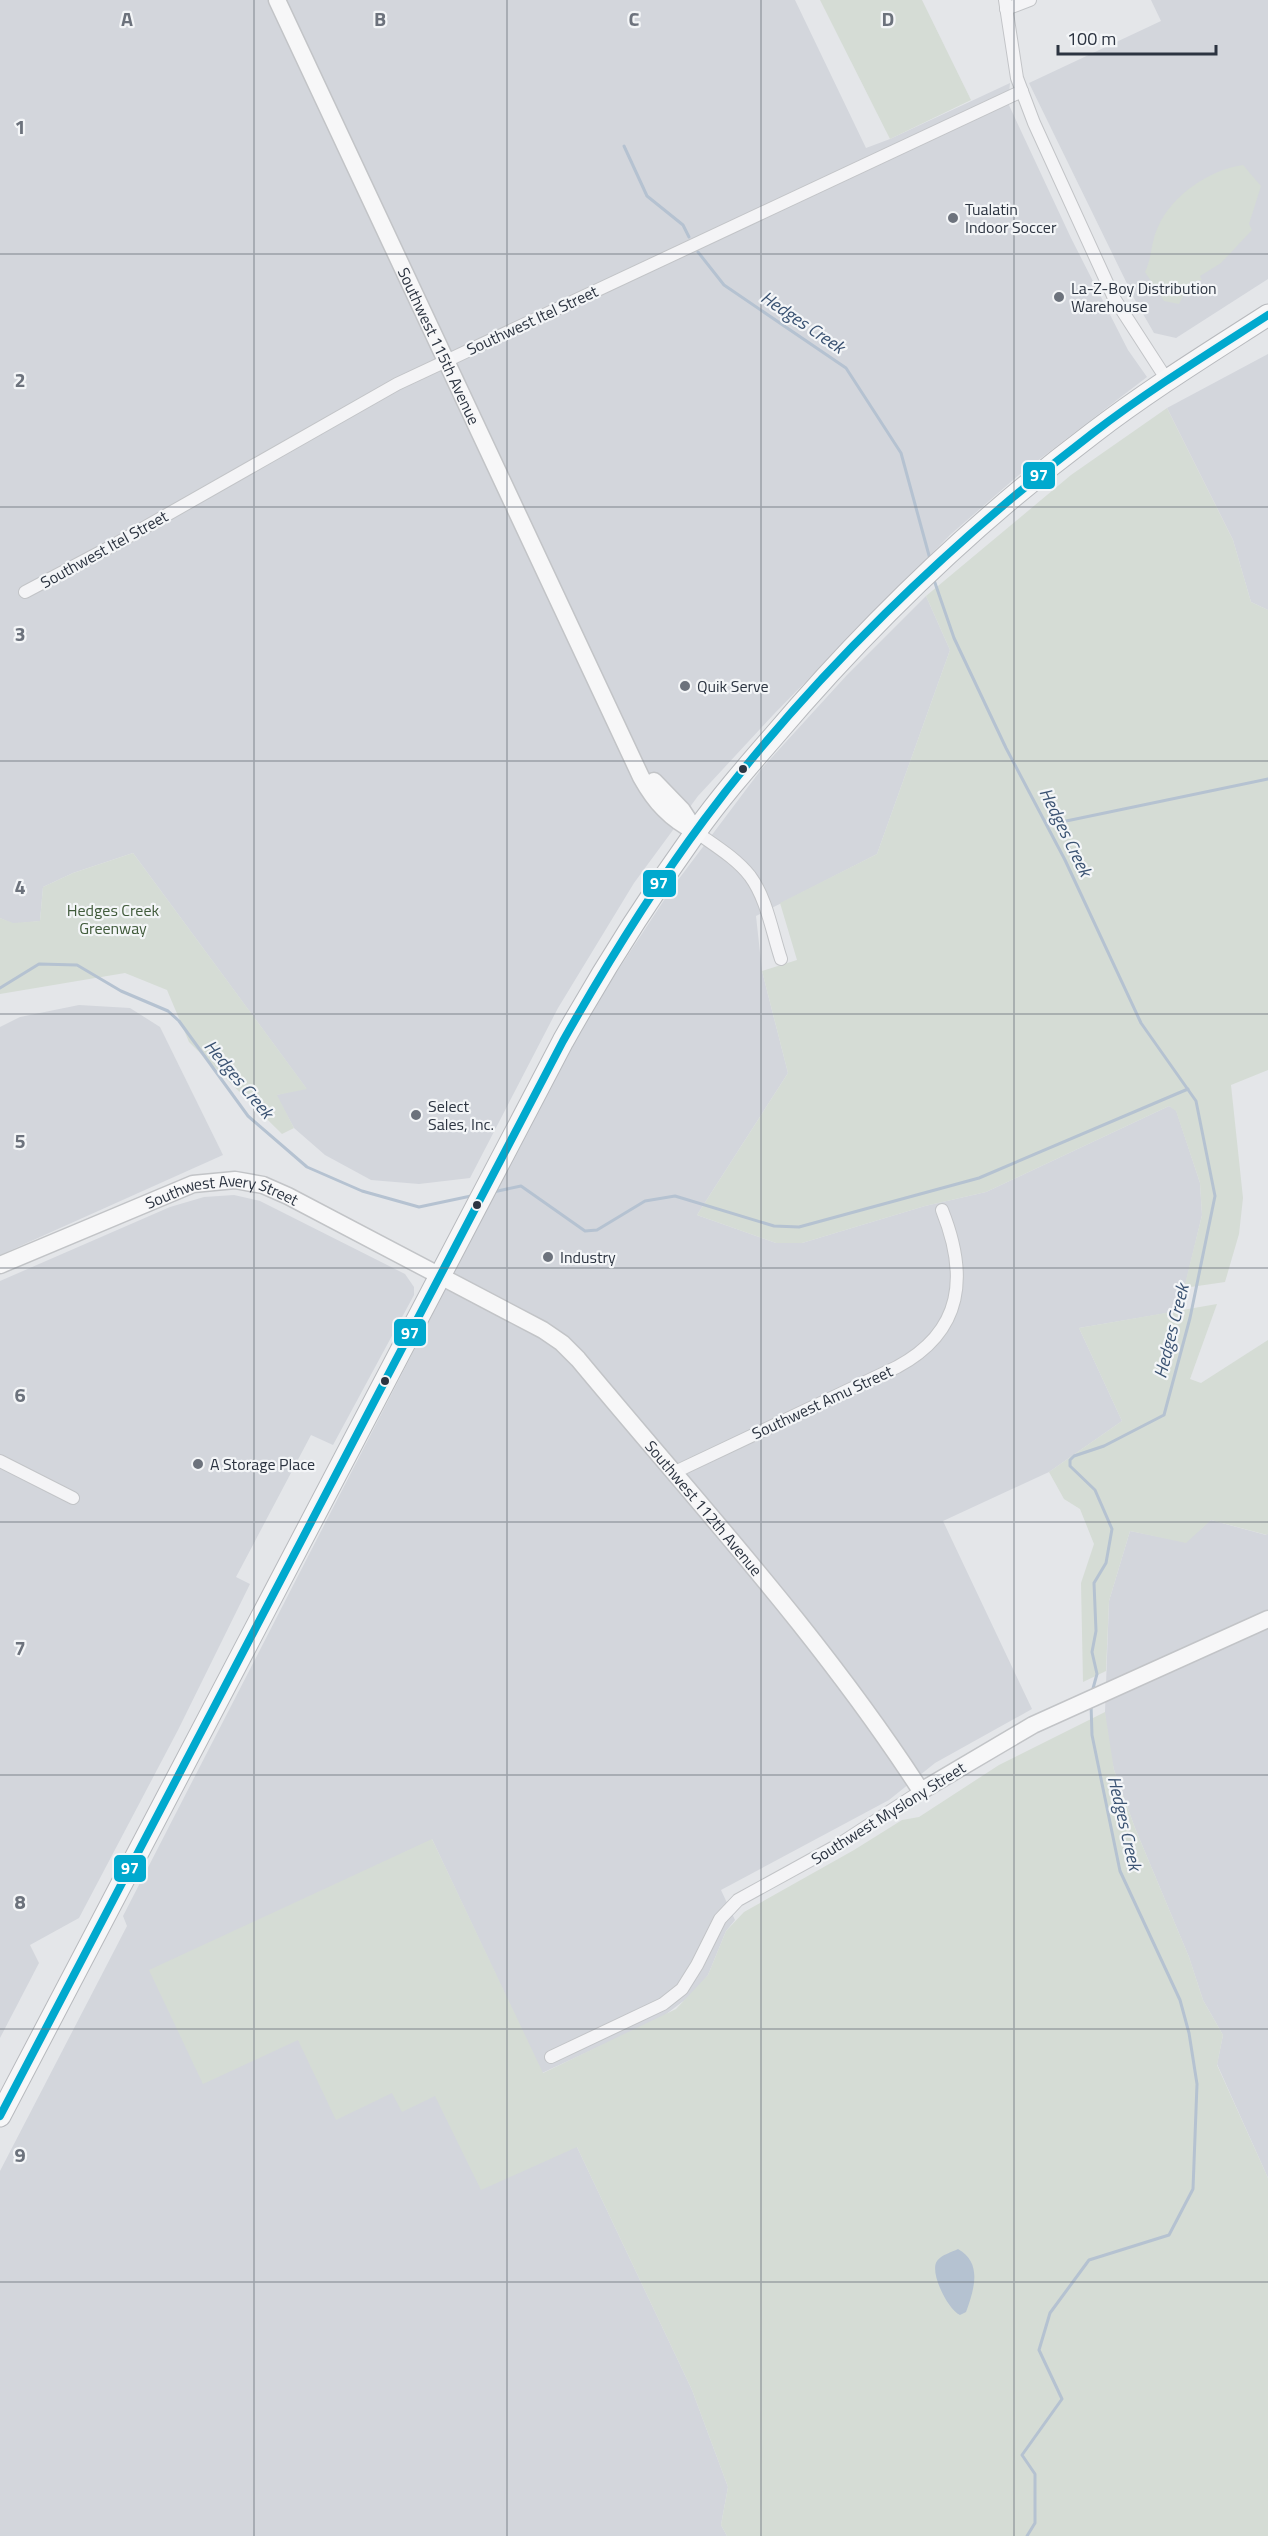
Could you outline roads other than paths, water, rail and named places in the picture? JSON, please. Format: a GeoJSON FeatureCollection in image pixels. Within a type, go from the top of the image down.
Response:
{"type":"FeatureCollection","features":[{"type":"Feature","properties":{"kind":"highway"},"geometry":{"type":"LineString","coordinates":[[0,2116],[439,1276],[590,993],[696,832],[817,685],[908,591],[1024,488],[1092,433],[1167,380],[1268,315]]}},
{"type":"Feature","properties":{"kind":"street","name":"Southwest 115th Avenue"},"geometry":{"type":"LineString","coordinates":[[277,0],[376,207],[445,361],[641,777],[654,799],[675,822],[696,832],[736,862],[754,882],[764,904],[781,959]]}},
{"type":"Feature","properties":{"kind":"street"},"geometry":{"type":"LineString","coordinates":[[1030,0],[1005,4],[1013,59],[1022,90],[1095,260],[1134,332],[1167,380]]}},
{"type":"Feature","properties":{"kind":"street","name":"Southwest Itel Street"},"geometry":{"type":"LineString","coordinates":[[25,592],[112,546],[397,384],[1022,90]]}},
{"type":"Feature","properties":{"kind":"street","name":"Southwest Avery Street"},"geometry":{"type":"LineString","coordinates":[[0,1265],[175,1190],[208,1181],[235,1180],[263,1185],[281,1193],[439,1276]]}},
{"type":"Feature","properties":{"kind":"street","name":"Southwest Amu Street"},"geometry":{"type":"LineString","coordinates":[[673,1473],[909,1360],[932,1340],[952,1309],[958,1281],[957,1254],[942,1210]]}},
{"type":"Feature","properties":{"kind":"street","name":"Southwest 112th Avenue"},"geometry":{"type":"LineString","coordinates":[[439,1276],[543,1330],[562,1343],[673,1473],[852,1691],[921,1791]]}},
{"type":"Feature","properties":{"kind":"street"},"geometry":{"type":"LineString","coordinates":[[0,1461],[72,1498]]}},
{"type":"Feature","properties":{"kind":"street","name":"Southwest Myslony Street"},"geometry":{"type":"LineString","coordinates":[[551,2057],[663,2004],[682,1989],[720,1919],[738,1900],[838,1845],[921,1791],[1033,1725],[1268,1619]]}},
{"type":"Feature","properties":{"kind":"water"},"geometry":{"type":"Polygon","coordinates":[[[958,2249],[966,2255],[974,2269],[972,2295],[966,2312],[960,2315],[945,2299],[935,2266],[941,2257],[958,2249]]]}},
{"type":"Feature","properties":{"kind":"waterway","name":"Hedges Creek"},"geometry":{"type":"LineString","coordinates":[[624,146],[647,196],[683,225],[689,237]]}},
{"type":"Feature","properties":{"kind":"waterway","name":"Hedges Creek"},"geometry":{"type":"LineString","coordinates":[[698,252],[724,285],[846,368],[901,453],[930,559]]}},
{"type":"Feature","properties":{"kind":"waterway","name":"Hedges Creek"},"geometry":{"type":"LineString","coordinates":[[934,580],[954,638],[1006,748],[1065,860],[1141,1023],[1196,1101],[1215,1196],[1190,1318],[1164,1415],[1104,1446],[1074,1456],[1070,1460],[1070,1466],[1095,1490],[1112,1529],[1106,1563],[1094,1583],[1096,1631],[1092,1652],[1097,1674],[1092,1692]]}},
{"type":"Feature","properties":{"kind":"waterway"},"geometry":{"type":"LineString","coordinates":[[1047,825],[1268,779]]}},
{"type":"Feature","properties":{"kind":"waterway","name":"Hedges Creek"},"geometry":{"type":"LineString","coordinates":[[0,988],[39,964],[77,965],[121,991],[168,1011],[179,1021],[248,1116],[307,1167],[362,1191],[419,1207],[471,1196]]}},
{"type":"Feature","properties":{"kind":"waterway","name":"Hedges Creek"},"geometry":{"type":"LineString","coordinates":[[493,1192],[521,1186],[585,1231],[597,1230],[645,1201],[675,1196],[774,1226],[799,1227],[979,1178],[1188,1089]]}},
{"type":"Feature","properties":{"kind":"waterway","name":"Hedges Creek"},"geometry":{"type":"LineString","coordinates":[[1027,2536],[1035,2523],[1035,2474],[1022,2455],[1062,2399],[1039,2350],[1050,2313],[1089,2260],[1169,2235],[1193,2189],[1197,2084],[1189,2033],[1180,2000],[1120,1871],[1092,1735],[1091,1704]]}},
{"type":"Feature","properties":{"kind":"place","name":"Tualatin Indoor Soccer"},"geometry":{"type":"Point","coordinates":[953,218]}},
{"type":"Feature","properties":{"kind":"place","name":"La-Z-Boy Distribution Warehouse"},"geometry":{"type":"Point","coordinates":[1059,297]}},
{"type":"Feature","properties":{"kind":"place","name":"Quik Serve"},"geometry":{"type":"Point","coordinates":[685,686]}},
{"type":"Feature","properties":{"kind":"place","name":"Select Sales, Inc."},"geometry":{"type":"Point","coordinates":[416,1115]}},
{"type":"Feature","properties":{"kind":"place","name":"Industry"},"geometry":{"type":"Point","coordinates":[548,1257]}},
{"type":"Feature","properties":{"kind":"place","name":"A Storage Place"},"geometry":{"type":"Point","coordinates":[198,1464]}},
{"type":"Feature","properties":{"kind":"park label","name":"Hedges Creek Greenway"},"geometry":{"type":"Point","coordinates":[113,919]}}]}
